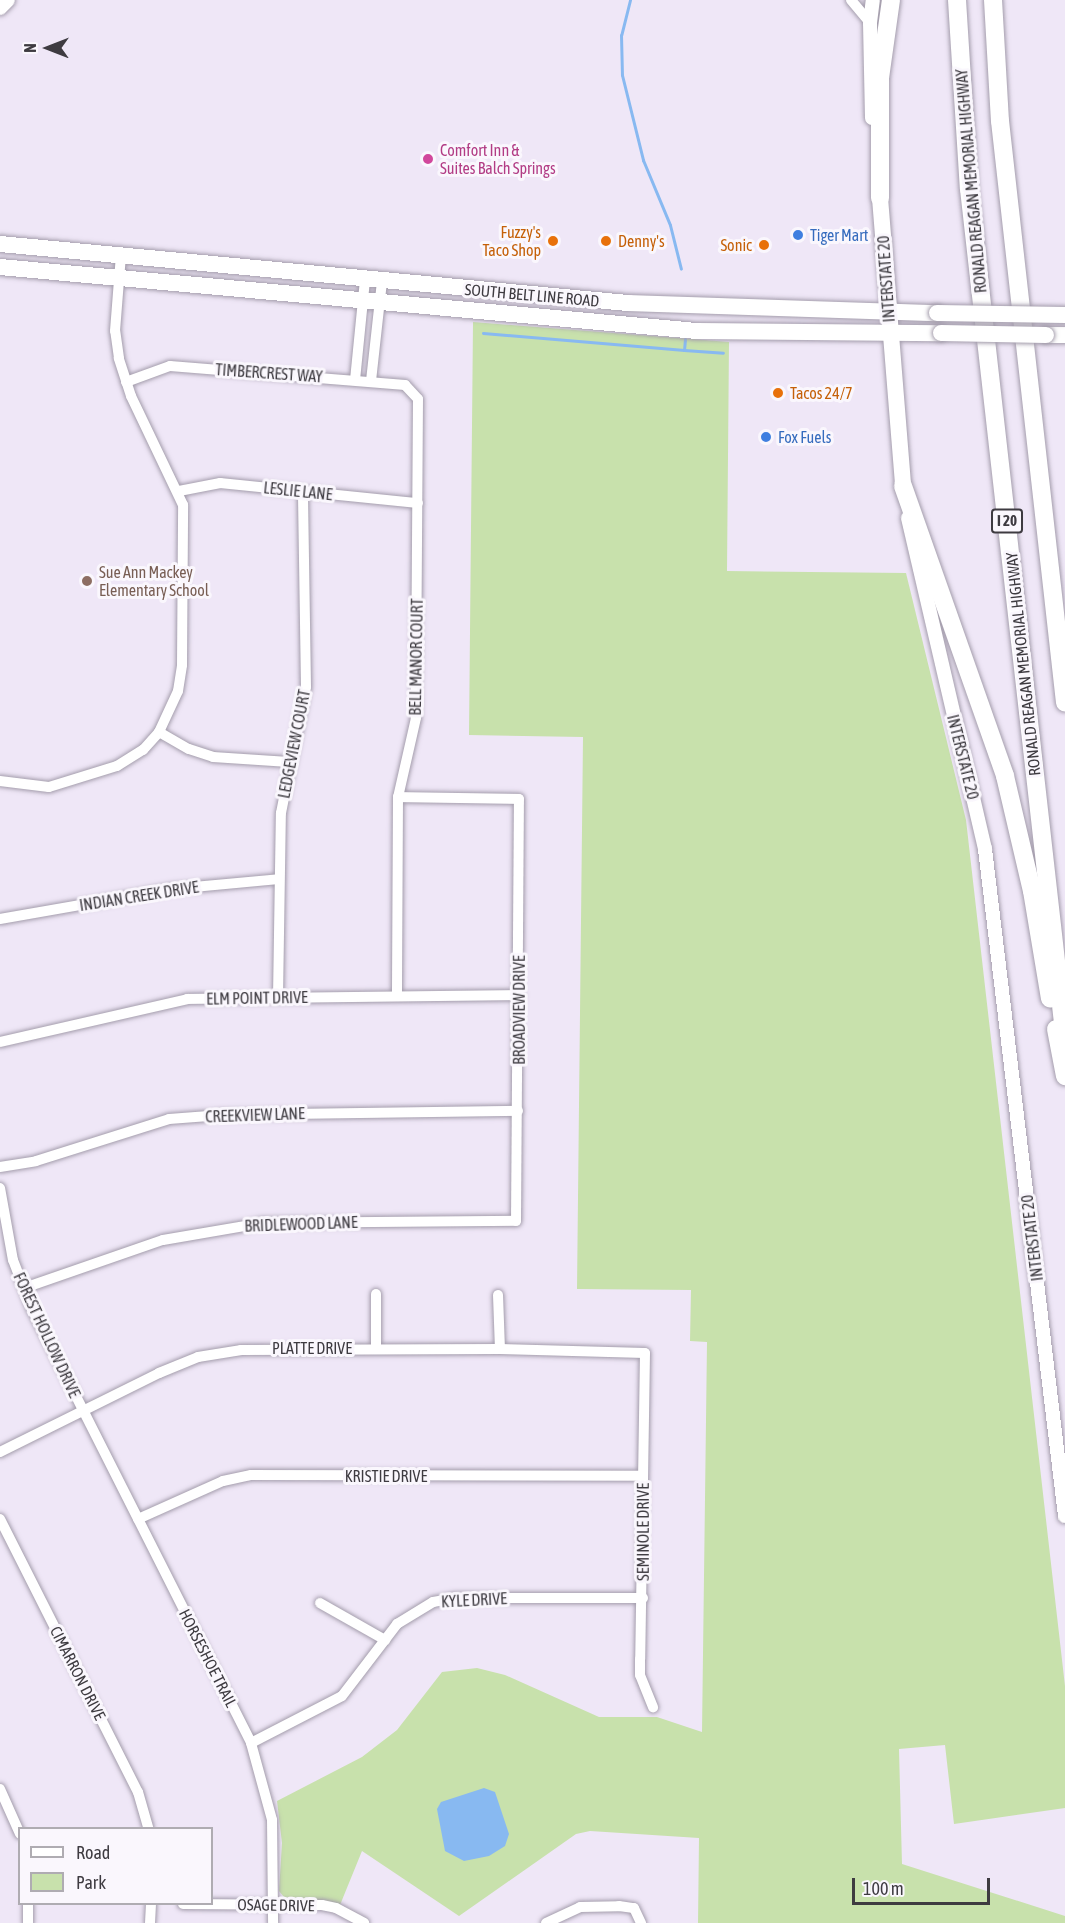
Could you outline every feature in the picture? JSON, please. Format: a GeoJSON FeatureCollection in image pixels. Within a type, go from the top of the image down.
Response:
{"type":"FeatureCollection","features":[{"type":"Feature","properties":{"kind":"highway"},"geometry":{"type":"LineString","coordinates":[[880,198],[880,78],[891,0]]}},
{"type":"Feature","properties":{"kind":"highway","name":"RONALD REAGAN MEMORIAL HIGHWAY"},"geometry":{"type":"LineString","coordinates":[[957,0],[969,189],[1065,1041]]}},
{"type":"Feature","properties":{"kind":"highway","name":"RONALD REAGAN MEMORIAL HIGHWAY"},"geometry":{"type":"LineString","coordinates":[[993,0],[1001,132],[1065,702]]}},
{"type":"Feature","properties":{"kind":"highway"},"geometry":{"type":"LineString","coordinates":[[903,486],[1008,788],[1032,891],[1065,1076]]}},
{"type":"Feature","properties":{"kind":"main road"},"geometry":{"type":"LineString","coordinates":[[0,8],[8,0]]}},
{"type":"Feature","properties":{"kind":"main road","name":"INTERSTATE 20"},"geometry":{"type":"LineString","coordinates":[[873,0],[870,23],[870,93],[903,486],[913,548],[985,849],[1065,1516]]}},
{"type":"Feature","properties":{"kind":"main road","name":"SOUTH BELT LINE ROAD"},"geometry":{"type":"LineString","coordinates":[[0,244],[122,254],[382,282],[628,303],[739,308],[1065,315]]}},
{"type":"Feature","properties":{"kind":"main road","name":"SOUTH BELT LINE ROAD"},"geometry":{"type":"LineString","coordinates":[[0,267],[119,276],[372,302],[739,332],[1065,335]]}},
{"type":"Feature","properties":{"kind":"main road"},"geometry":{"type":"LineString","coordinates":[[569,318],[571,298]]}},
{"type":"Feature","properties":{"kind":"main road"},"geometry":{"type":"LineString","coordinates":[[627,323],[628,303]]}},
{"type":"Feature","properties":{"kind":"main road"},"geometry":{"type":"LineString","coordinates":[[739,308],[739,332]]}},
{"type":"Feature","properties":{"kind":"street"},"geometry":{"type":"LineString","coordinates":[[851,0],[870,23]]}},
{"type":"Feature","properties":{"kind":"street"},"geometry":{"type":"LineString","coordinates":[[0,781],[49,787],[84,779],[117,766],[143,750],[159,732],[173,708],[182,665],[185,532],[179,491],[126,382],[115,331],[122,254]]}},
{"type":"Feature","properties":{"kind":"street"},"geometry":{"type":"LineString","coordinates":[[365,280],[372,302],[371,381]]}},
{"type":"Feature","properties":{"kind":"street"},"geometry":{"type":"LineString","coordinates":[[355,380],[372,302],[382,282]]}},
{"type":"Feature","properties":{"kind":"street","name":"TIMBERCREST WAY"},"geometry":{"type":"LineString","coordinates":[[126,382],[170,366],[371,381],[405,385],[413,390]]}},
{"type":"Feature","properties":{"kind":"street","name":"BELL MANOR COURT"},"geometry":{"type":"LineString","coordinates":[[397,996],[398,797],[416,718],[418,399],[413,390]]}},
{"type":"Feature","properties":{"kind":"street","name":"LESLIE LANE"},"geometry":{"type":"LineString","coordinates":[[179,491],[220,483],[418,503]]}},
{"type":"Feature","properties":{"kind":"street","name":"LEDGEVIEW COURT"},"geometry":{"type":"LineString","coordinates":[[278,997],[281,813],[289,762],[306,687],[303,492]]}},
{"type":"Feature","properties":{"kind":"street"},"geometry":{"type":"LineString","coordinates":[[159,732],[189,749],[213,757],[289,762]]}},
{"type":"Feature","properties":{"kind":"street","name":"BROADVIEW DRIVE"},"geometry":{"type":"LineString","coordinates":[[398,797],[519,799],[516,1221]]}},
{"type":"Feature","properties":{"kind":"street","name":"INDIAN CREEK DRIVE"},"geometry":{"type":"LineString","coordinates":[[0,919],[172,889],[279,879]]}},
{"type":"Feature","properties":{"kind":"street","name":"ELM POINT DRIVE"},"geometry":{"type":"LineString","coordinates":[[0,1042],[187,999],[519,995]]}},
{"type":"Feature","properties":{"kind":"street","name":"CREEKVIEW LANE"},"geometry":{"type":"LineString","coordinates":[[0,1167],[36,1161],[169,1119],[518,1111]]}},
{"type":"Feature","properties":{"kind":"street","name":"FOREST HOLLOW DRIVE"},"geometry":{"type":"LineString","coordinates":[[0,1188],[13,1260],[24,1288],[83,1410]]}},
{"type":"Feature","properties":{"kind":"street","name":"BRIDLEWOOD LANE"},"geometry":{"type":"LineString","coordinates":[[24,1288],[163,1240],[262,1223],[516,1221]]}},
{"type":"Feature","properties":{"kind":"street"},"geometry":{"type":"LineString","coordinates":[[376,1294],[376,1349]]}},
{"type":"Feature","properties":{"kind":"street"},"geometry":{"type":"LineString","coordinates":[[498,1295],[500,1349]]}},
{"type":"Feature","properties":{"kind":"street","name":"PLATTE DRIVE"},"geometry":{"type":"LineString","coordinates":[[0,1452],[83,1410],[198,1357],[262,1348],[500,1349],[645,1353]]}},
{"type":"Feature","properties":{"kind":"street","name":"SEMINOLE DRIVE"},"geometry":{"type":"LineString","coordinates":[[645,1353],[643,1598],[640,1675],[653,1708]]}},
{"type":"Feature","properties":{"kind":"street","name":"HORSESHOE TRAIL"},"geometry":{"type":"LineString","coordinates":[[83,1410],[251,1743],[272,1820],[273,1923]]}},
{"type":"Feature","properties":{"kind":"street","name":"KRISTIE DRIVE"},"geometry":{"type":"LineString","coordinates":[[138,1519],[223,1481],[251,1475],[643,1476]]}},
{"type":"Feature","properties":{"kind":"street","name":"CIMARRON DRIVE"},"geometry":{"type":"LineString","coordinates":[[0,1519],[138,1792],[148,1827]]}},
{"type":"Feature","properties":{"kind":"street","name":"KYLE DRIVE"},"geometry":{"type":"LineString","coordinates":[[251,1743],[342,1696],[385,1640],[415,1610],[455,1598],[643,1598]]}},
{"type":"Feature","properties":{"kind":"street"},"geometry":{"type":"LineString","coordinates":[[320,1603],[385,1640]]}},
{"type":"Feature","properties":{"kind":"street"},"geometry":{"type":"LineString","coordinates":[[0,1789],[18,1830]]}},
{"type":"Feature","properties":{"kind":"street","name":"OSAGE DRIVE"},"geometry":{"type":"LineString","coordinates":[[213,1904],[274,1904],[336,1908],[364,1923]]}},
{"type":"Feature","properties":{"kind":"street"},"geometry":{"type":"LineString","coordinates":[[28,1905],[28,1923]]}},
{"type":"Feature","properties":{"kind":"street"},"geometry":{"type":"LineString","coordinates":[[150,1923],[151,1905]]}},
{"type":"Feature","properties":{"kind":"street"},"geometry":{"type":"LineString","coordinates":[[546,1923],[580,1908],[634,1908],[641,1923]]}},
{"type":"Feature","properties":{"kind":"green space"},"geometry":{"type":"Polygon","coordinates":[[[473,322],[729,342],[727,571],[906,573],[966,820],[1065,1686],[1065,1808],[954,1824],[945,1745],[899,1749],[902,1864],[1065,1916],[1065,1923],[698,1923],[699,1838],[590,1831],[576,1834],[459,1916],[362,1851],[340,1905],[284,1897],[279,1891],[282,1843],[277,1801],[362,1757],[397,1730],[442,1672],[477,1668],[505,1675],[599,1717],[657,1717],[702,1732],[707,1342],[690,1341],[691,1290],[577,1289],[583,737],[469,735],[473,322]]]}},
{"type":"Feature","properties":{"kind":"water"},"geometry":{"type":"Polygon","coordinates":[[[484,1788],[495,1792],[509,1834],[505,1846],[489,1856],[464,1861],[445,1851],[437,1809],[441,1802],[484,1788]]]}},
{"type":"Feature","properties":{"kind":"waterway"},"geometry":{"type":"LineString","coordinates":[[630,0],[621,35],[622,75],[643,160],[670,225],[681,269]]}},
{"type":"Feature","properties":{"kind":"waterway"},"geometry":{"type":"LineString","coordinates":[[483,333],[684,350]]}},
{"type":"Feature","properties":{"kind":"waterway"},"geometry":{"type":"LineString","coordinates":[[685,339],[684,350],[723,353]]}},
{"type":"Feature","properties":{"kind":"place","name":"Comfort Inn & Suites Balch Springs"},"geometry":{"type":"Point","coordinates":[428,159]}},
{"type":"Feature","properties":{"kind":"place","name":"Tiger Mart"},"geometry":{"type":"Point","coordinates":[798,235]}},
{"type":"Feature","properties":{"kind":"place","name":"Fuzzy's Taco Shop"},"geometry":{"type":"Point","coordinates":[553,241]}},
{"type":"Feature","properties":{"kind":"place","name":"Denny's"},"geometry":{"type":"Point","coordinates":[606,241]}},
{"type":"Feature","properties":{"kind":"place","name":"Sonic"},"geometry":{"type":"Point","coordinates":[764,245]}},
{"type":"Feature","properties":{"kind":"place","name":"Tacos 24/7"},"geometry":{"type":"Point","coordinates":[778,393]}},
{"type":"Feature","properties":{"kind":"place","name":"Fox Fuels"},"geometry":{"type":"Point","coordinates":[766,437]}},
{"type":"Feature","properties":{"kind":"place","name":"Sue Ann Mackey Elementary School"},"geometry":{"type":"Point","coordinates":[87,581]}}]}
